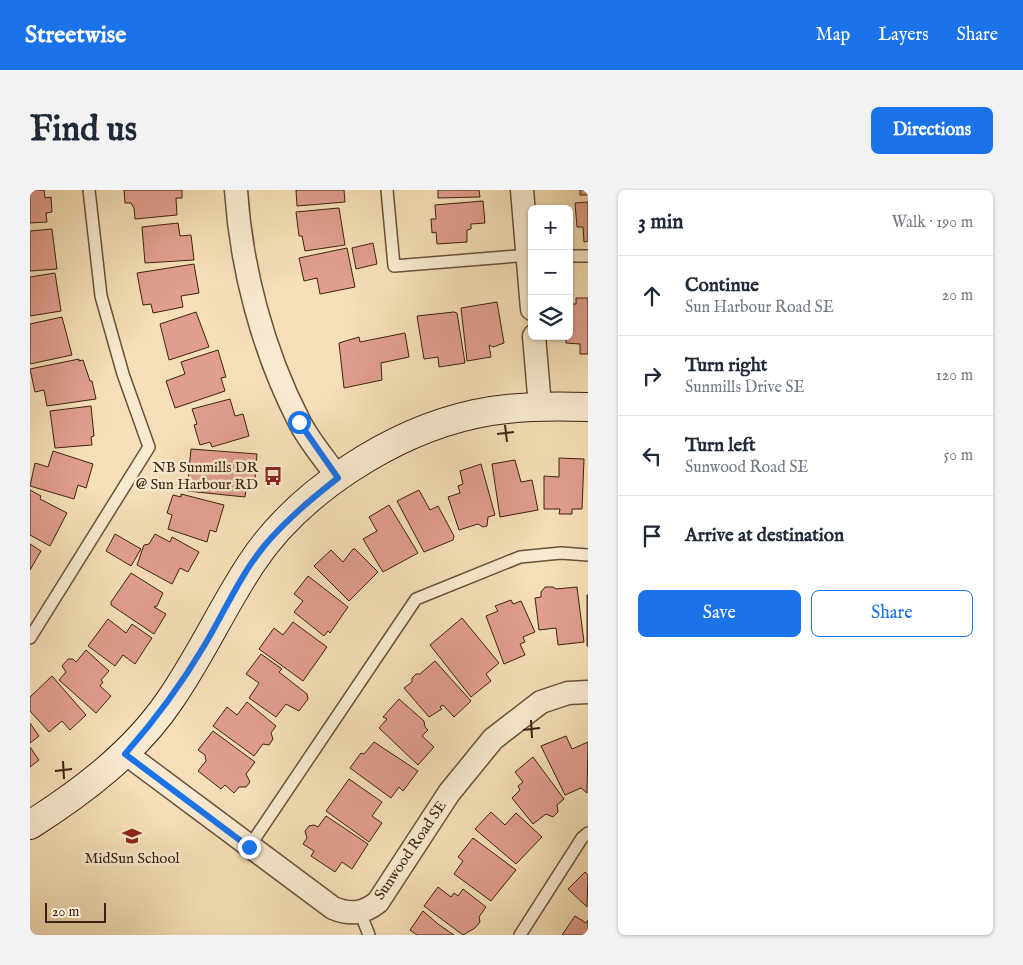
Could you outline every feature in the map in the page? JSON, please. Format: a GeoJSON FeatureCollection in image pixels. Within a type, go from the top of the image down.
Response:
{"type":"FeatureCollection","features":[{"type":"Feature","properties":{"kind":"street"},"geometry":{"type":"LineString","coordinates":[[236,190],[245,259],[266,339],[299,422],[338,478]]}},
{"type":"Feature","properties":{"kind":"street"},"geometry":{"type":"LineString","coordinates":[[522,190],[528,250]]}},
{"type":"Feature","properties":{"kind":"street"},"geometry":{"type":"LineString","coordinates":[[534,340],[540,406]]}},
{"type":"Feature","properties":{"kind":"street"},"geometry":{"type":"LineString","coordinates":[[30,825],[125,754],[169,702],[205,645],[251,564],[265,544],[297,510],[338,478],[384,448],[451,420],[505,409],[540,406],[588,407]]}},
{"type":"Feature","properties":{"kind":"street","name":"Sunwood Road SE"},"geometry":{"type":"LineString","coordinates":[[125,754],[333,908],[342,912],[360,912],[378,902],[449,793],[494,739],[540,702],[568,693],[588,692]]}},
{"type":"Feature","properties":{"kind":"lane"},"geometry":{"type":"LineString","coordinates":[[30,638],[149,447],[123,374],[101,296],[89,190]]}},
{"type":"Feature","properties":{"kind":"lane"},"geometry":{"type":"LineString","coordinates":[[388,190],[394,266],[528,255]]}},
{"type":"Feature","properties":{"kind":"lane"},"geometry":{"type":"LineString","coordinates":[[573,256],[588,256]]}},
{"type":"Feature","properties":{"kind":"lane"},"geometry":{"type":"LineString","coordinates":[[249,847],[416,599],[520,556],[561,553],[588,556]]}},
{"type":"Feature","properties":{"kind":"lane"},"geometry":{"type":"LineString","coordinates":[[520,935],[582,838],[588,833]]}},
{"type":"Feature","properties":{"kind":"lane"},"geometry":{"type":"LineString","coordinates":[[360,912],[369,935]]}},
{"type":"Feature","properties":{"kind":"building"},"geometry":{"type":"Polygon","coordinates":[[[30,190],[44,190],[45,198],[51,197],[52,212],[46,213],[47,222],[30,223],[30,190]]]}},
{"type":"Feature","properties":{"kind":"building"},"geometry":{"type":"Polygon","coordinates":[[[124,190],[182,190],[182,198],[176,198],[177,215],[135,219],[134,208],[131,203],[125,203],[124,190]]]}},
{"type":"Feature","properties":{"kind":"building"},"geometry":{"type":"Polygon","coordinates":[[[296,190],[344,190],[345,202],[297,206],[296,190]]]}},
{"type":"Feature","properties":{"kind":"building"},"geometry":{"type":"Polygon","coordinates":[[[438,190],[479,190],[480,197],[438,198],[438,190]]]}},
{"type":"Feature","properties":{"kind":"building"},"geometry":{"type":"Polygon","coordinates":[[[580,190],[588,190],[588,195],[580,195],[580,190]]]}},
{"type":"Feature","properties":{"kind":"building"},"geometry":{"type":"Polygon","coordinates":[[[483,201],[485,223],[471,224],[471,229],[467,230],[467,242],[437,244],[436,232],[432,233],[431,219],[436,219],[435,205],[483,201]]]}},
{"type":"Feature","properties":{"kind":"building"},"geometry":{"type":"Polygon","coordinates":[[[588,202],[588,241],[584,242],[583,227],[577,227],[575,203],[588,202]]]}},
{"type":"Feature","properties":{"kind":"building"},"geometry":{"type":"Polygon","coordinates":[[[339,208],[345,245],[305,251],[302,236],[299,236],[296,212],[339,208]]]}},
{"type":"Feature","properties":{"kind":"building"},"geometry":{"type":"Polygon","coordinates":[[[178,223],[180,236],[191,235],[194,260],[145,263],[142,227],[178,223]]]}},
{"type":"Feature","properties":{"kind":"building"},"geometry":{"type":"Polygon","coordinates":[[[52,229],[57,269],[30,271],[30,231],[52,229]]]}},
{"type":"Feature","properties":{"kind":"building"},"geometry":{"type":"Polygon","coordinates":[[[373,243],[377,264],[356,269],[352,248],[373,243]]]}},
{"type":"Feature","properties":{"kind":"building"},"geometry":{"type":"Polygon","coordinates":[[[347,248],[355,287],[320,294],[317,278],[304,281],[299,258],[347,248]]]}},
{"type":"Feature","properties":{"kind":"building"},"geometry":{"type":"Polygon","coordinates":[[[194,264],[199,293],[181,296],[183,307],[153,313],[151,304],[143,305],[137,273],[194,264]]]}},
{"type":"Feature","properties":{"kind":"building"},"geometry":{"type":"Polygon","coordinates":[[[55,273],[61,311],[30,316],[30,277],[55,273]]]}},
{"type":"Feature","properties":{"kind":"building"},"geometry":{"type":"Polygon","coordinates":[[[576,298],[588,298],[588,354],[580,354],[580,344],[566,343],[566,340],[573,340],[573,304],[576,304],[576,298]]]}},
{"type":"Feature","properties":{"kind":"building"},"geometry":{"type":"Polygon","coordinates":[[[497,302],[504,343],[493,347],[489,345],[491,357],[467,361],[461,308],[497,302]]]}},
{"type":"Feature","properties":{"kind":"building"},"geometry":{"type":"Polygon","coordinates":[[[196,312],[209,347],[169,360],[160,324],[196,312]]]}},
{"type":"Feature","properties":{"kind":"building"},"geometry":{"type":"Polygon","coordinates":[[[457,313],[465,363],[439,367],[438,357],[424,359],[417,316],[457,313]]]}},
{"type":"Feature","properties":{"kind":"building"},"geometry":{"type":"Polygon","coordinates":[[[62,317],[72,355],[30,364],[30,324],[62,317]]]}},
{"type":"Feature","properties":{"kind":"building"},"geometry":{"type":"Polygon","coordinates":[[[405,333],[409,357],[381,363],[382,380],[344,388],[339,343],[359,337],[360,342],[405,333]]]}},
{"type":"Feature","properties":{"kind":"building"},"geometry":{"type":"Polygon","coordinates":[[[218,350],[226,377],[221,378],[225,391],[175,408],[166,381],[185,374],[181,362],[218,350]]]}},
{"type":"Feature","properties":{"kind":"building"},"geometry":{"type":"Polygon","coordinates":[[[79,359],[79,361],[83,360],[90,381],[92,381],[96,399],[47,406],[44,390],[35,392],[30,369],[79,359]]]}},
{"type":"Feature","properties":{"kind":"building"},"geometry":{"type":"Polygon","coordinates":[[[230,399],[235,416],[243,414],[249,436],[212,447],[210,442],[200,445],[194,425],[197,424],[192,409],[230,399]]]}},
{"type":"Feature","properties":{"kind":"building"},"geometry":{"type":"Polygon","coordinates":[[[91,406],[94,436],[91,437],[92,445],[55,448],[50,411],[91,406]]]}},
{"type":"Feature","properties":{"kind":"building"},"geometry":{"type":"Polygon","coordinates":[[[191,449],[257,454],[255,480],[247,479],[245,497],[187,491],[191,449]]]}},
{"type":"Feature","properties":{"kind":"building"},"geometry":{"type":"Polygon","coordinates":[[[53,451],[93,464],[86,488],[78,485],[74,499],[30,486],[35,463],[48,467],[53,451]]]}},
{"type":"Feature","properties":{"kind":"building"},"geometry":{"type":"Polygon","coordinates":[[[559,458],[584,459],[582,509],[572,509],[572,514],[559,514],[560,509],[544,509],[544,476],[559,477],[559,458]]]}},
{"type":"Feature","properties":{"kind":"building"},"geometry":{"type":"Polygon","coordinates":[[[515,460],[521,482],[532,480],[538,510],[500,517],[492,464],[515,460]]]}},
{"type":"Feature","properties":{"kind":"building"},"geometry":{"type":"Polygon","coordinates":[[[481,464],[495,515],[488,517],[487,526],[483,527],[478,524],[459,530],[448,497],[460,493],[458,486],[463,484],[460,471],[481,464]]]}},
{"type":"Feature","properties":{"kind":"building"},"geometry":{"type":"Polygon","coordinates":[[[30,490],[41,496],[40,499],[67,513],[50,546],[30,535],[30,490]]]}},
{"type":"Feature","properties":{"kind":"building"},"geometry":{"type":"Polygon","coordinates":[[[419,490],[430,510],[438,506],[454,536],[453,540],[424,552],[397,501],[419,490]]]}},
{"type":"Feature","properties":{"kind":"building"},"geometry":{"type":"Polygon","coordinates":[[[181,494],[224,505],[216,532],[210,530],[207,542],[168,529],[172,515],[167,513],[173,495],[181,497],[181,494]]]}},
{"type":"Feature","properties":{"kind":"building"},"geometry":{"type":"Polygon","coordinates":[[[389,505],[418,553],[383,572],[363,539],[377,531],[369,517],[389,505]]]}},
{"type":"Feature","properties":{"kind":"building"},"geometry":{"type":"Polygon","coordinates":[[[115,534],[141,549],[131,566],[106,551],[115,534]]]}},
{"type":"Feature","properties":{"kind":"building"},"geometry":{"type":"Polygon","coordinates":[[[155,534],[170,542],[172,537],[199,552],[188,572],[180,568],[172,584],[137,565],[144,545],[149,544],[155,534]]]}},
{"type":"Feature","properties":{"kind":"building"},"geometry":{"type":"Polygon","coordinates":[[[30,544],[41,551],[30,570],[30,544]]]}},
{"type":"Feature","properties":{"kind":"building"},"geometry":{"type":"Polygon","coordinates":[[[353,549],[378,572],[349,601],[314,566],[331,550],[343,562],[353,549]]]}},
{"type":"Feature","properties":{"kind":"building"},"geometry":{"type":"Polygon","coordinates":[[[131,573],[163,593],[157,606],[154,607],[166,614],[154,634],[111,605],[111,602],[131,573]]]}},
{"type":"Feature","properties":{"kind":"building"},"geometry":{"type":"Polygon","coordinates":[[[308,576],[348,607],[330,633],[328,631],[324,636],[294,612],[303,601],[294,594],[308,576]]]}},
{"type":"Feature","properties":{"kind":"building"},"geometry":{"type":"Polygon","coordinates":[[[545,587],[556,589],[577,587],[584,642],[558,645],[556,628],[539,630],[535,598],[541,597],[541,592],[545,587]]]}},
{"type":"Feature","properties":{"kind":"building"},"geometry":{"type":"Polygon","coordinates":[[[588,595],[588,646],[587,646],[588,595]]]}},
{"type":"Feature","properties":{"kind":"building"},"geometry":{"type":"Polygon","coordinates":[[[511,600],[513,604],[521,601],[535,632],[523,637],[525,642],[520,644],[525,655],[504,664],[486,616],[498,611],[495,606],[511,600]]]}},
{"type":"Feature","properties":{"kind":"building"},"geometry":{"type":"Polygon","coordinates":[[[462,618],[499,663],[486,674],[491,681],[471,697],[430,645],[462,618]]]}},
{"type":"Feature","properties":{"kind":"building"},"geometry":{"type":"Polygon","coordinates":[[[108,619],[126,633],[132,624],[152,638],[135,664],[123,655],[115,666],[88,646],[108,619]]]}},
{"type":"Feature","properties":{"kind":"building"},"geometry":{"type":"Polygon","coordinates":[[[293,622],[327,647],[303,681],[259,649],[274,628],[283,635],[293,622]]]}},
{"type":"Feature","properties":{"kind":"building"},"geometry":{"type":"Polygon","coordinates":[[[86,650],[109,671],[101,680],[103,682],[100,686],[111,696],[96,713],[59,680],[66,672],[62,666],[68,659],[73,659],[76,662],[86,650]]]}},
{"type":"Feature","properties":{"kind":"building"},"geometry":{"type":"Polygon","coordinates":[[[261,654],[282,669],[279,672],[307,694],[308,699],[299,711],[286,704],[276,717],[249,698],[259,683],[246,674],[261,654]]]}},
{"type":"Feature","properties":{"kind":"building"},"geometry":{"type":"Polygon","coordinates":[[[435,661],[471,701],[454,717],[443,705],[440,707],[442,709],[429,717],[404,688],[412,682],[412,678],[416,674],[420,674],[435,661]]]}},
{"type":"Feature","properties":{"kind":"building"},"geometry":{"type":"Polygon","coordinates":[[[52,676],[86,715],[70,730],[62,721],[49,732],[30,711],[30,697],[52,676]]]}},
{"type":"Feature","properties":{"kind":"building"},"geometry":{"type":"Polygon","coordinates":[[[399,699],[424,721],[425,727],[428,730],[422,736],[434,747],[418,765],[379,728],[387,719],[383,717],[399,699]]]}},
{"type":"Feature","properties":{"kind":"building"},"geometry":{"type":"Polygon","coordinates":[[[247,702],[276,726],[271,733],[273,739],[269,745],[263,744],[254,756],[213,726],[227,707],[237,715],[247,702]]]}},
{"type":"Feature","properties":{"kind":"building"},"geometry":{"type":"Polygon","coordinates":[[[30,723],[39,736],[30,743],[30,723]]]}},
{"type":"Feature","properties":{"kind":"building"},"geometry":{"type":"Polygon","coordinates":[[[213,731],[255,762],[246,774],[250,782],[246,787],[239,787],[234,793],[225,785],[221,789],[198,771],[206,761],[205,755],[198,750],[213,731]]]}},
{"type":"Feature","properties":{"kind":"building"},"geometry":{"type":"Polygon","coordinates":[[[566,736],[572,749],[588,742],[587,793],[581,788],[565,795],[541,746],[566,736]]]}},
{"type":"Feature","properties":{"kind":"building"},"geometry":{"type":"Polygon","coordinates":[[[374,742],[418,771],[403,791],[399,787],[391,798],[350,768],[361,753],[364,754],[374,742]]]}},
{"type":"Feature","properties":{"kind":"building"},"geometry":{"type":"Polygon","coordinates":[[[30,747],[39,760],[30,767],[30,747]]]}},
{"type":"Feature","properties":{"kind":"building"},"geometry":{"type":"Polygon","coordinates":[[[533,757],[564,799],[557,805],[558,812],[553,817],[546,814],[533,824],[512,798],[520,790],[518,786],[523,782],[515,772],[533,757]]]}},
{"type":"Feature","properties":{"kind":"building"},"geometry":{"type":"Polygon","coordinates":[[[349,779],[382,802],[372,816],[382,823],[369,842],[326,811],[349,779]]]}},
{"type":"Feature","properties":{"kind":"building"},"geometry":{"type":"Polygon","coordinates":[[[491,812],[505,825],[516,813],[542,837],[516,864],[475,829],[491,812]]]}},
{"type":"Feature","properties":{"kind":"building"},"geometry":{"type":"Polygon","coordinates":[[[326,816],[368,844],[352,869],[342,862],[335,872],[311,856],[314,851],[303,844],[307,838],[305,831],[309,826],[314,825],[318,827],[326,816]]]}},
{"type":"Feature","properties":{"kind":"building"},"geometry":{"type":"Polygon","coordinates":[[[473,838],[516,870],[491,901],[454,874],[463,861],[458,857],[473,838]]]}},
{"type":"Feature","properties":{"kind":"building"},"geometry":{"type":"Polygon","coordinates":[[[585,872],[588,875],[587,907],[568,889],[585,872]]]}},
{"type":"Feature","properties":{"kind":"building"},"geometry":{"type":"Polygon","coordinates":[[[438,887],[451,897],[454,893],[458,896],[463,889],[486,907],[479,917],[480,922],[475,928],[463,935],[424,906],[438,887]]]}},
{"type":"Feature","properties":{"kind":"building"},"geometry":{"type":"Polygon","coordinates":[[[423,911],[454,935],[417,935],[410,930],[423,911]]]}},
{"type":"Feature","properties":{"kind":"building"},"geometry":{"type":"Polygon","coordinates":[[[575,916],[586,923],[588,920],[588,935],[562,935],[575,916]]]}},
{"type":"Feature","properties":{"kind":"place","name":"NB Sunmills DR @ Sun Harbour RD"},"geometry":{"type":"Point","coordinates":[273,476]}},
{"type":"Feature","properties":{"kind":"place","name":"MidSun School"},"geometry":{"type":"Point","coordinates":[132,836]}},
{"type":"Feature","properties":{"kind":"route"},"geometry":{"type":"LineString","coordinates":[[249,847],[125,754],[169,702],[205,645],[251,564],[265,544],[297,510],[338,478],[299,422]]}}]}
